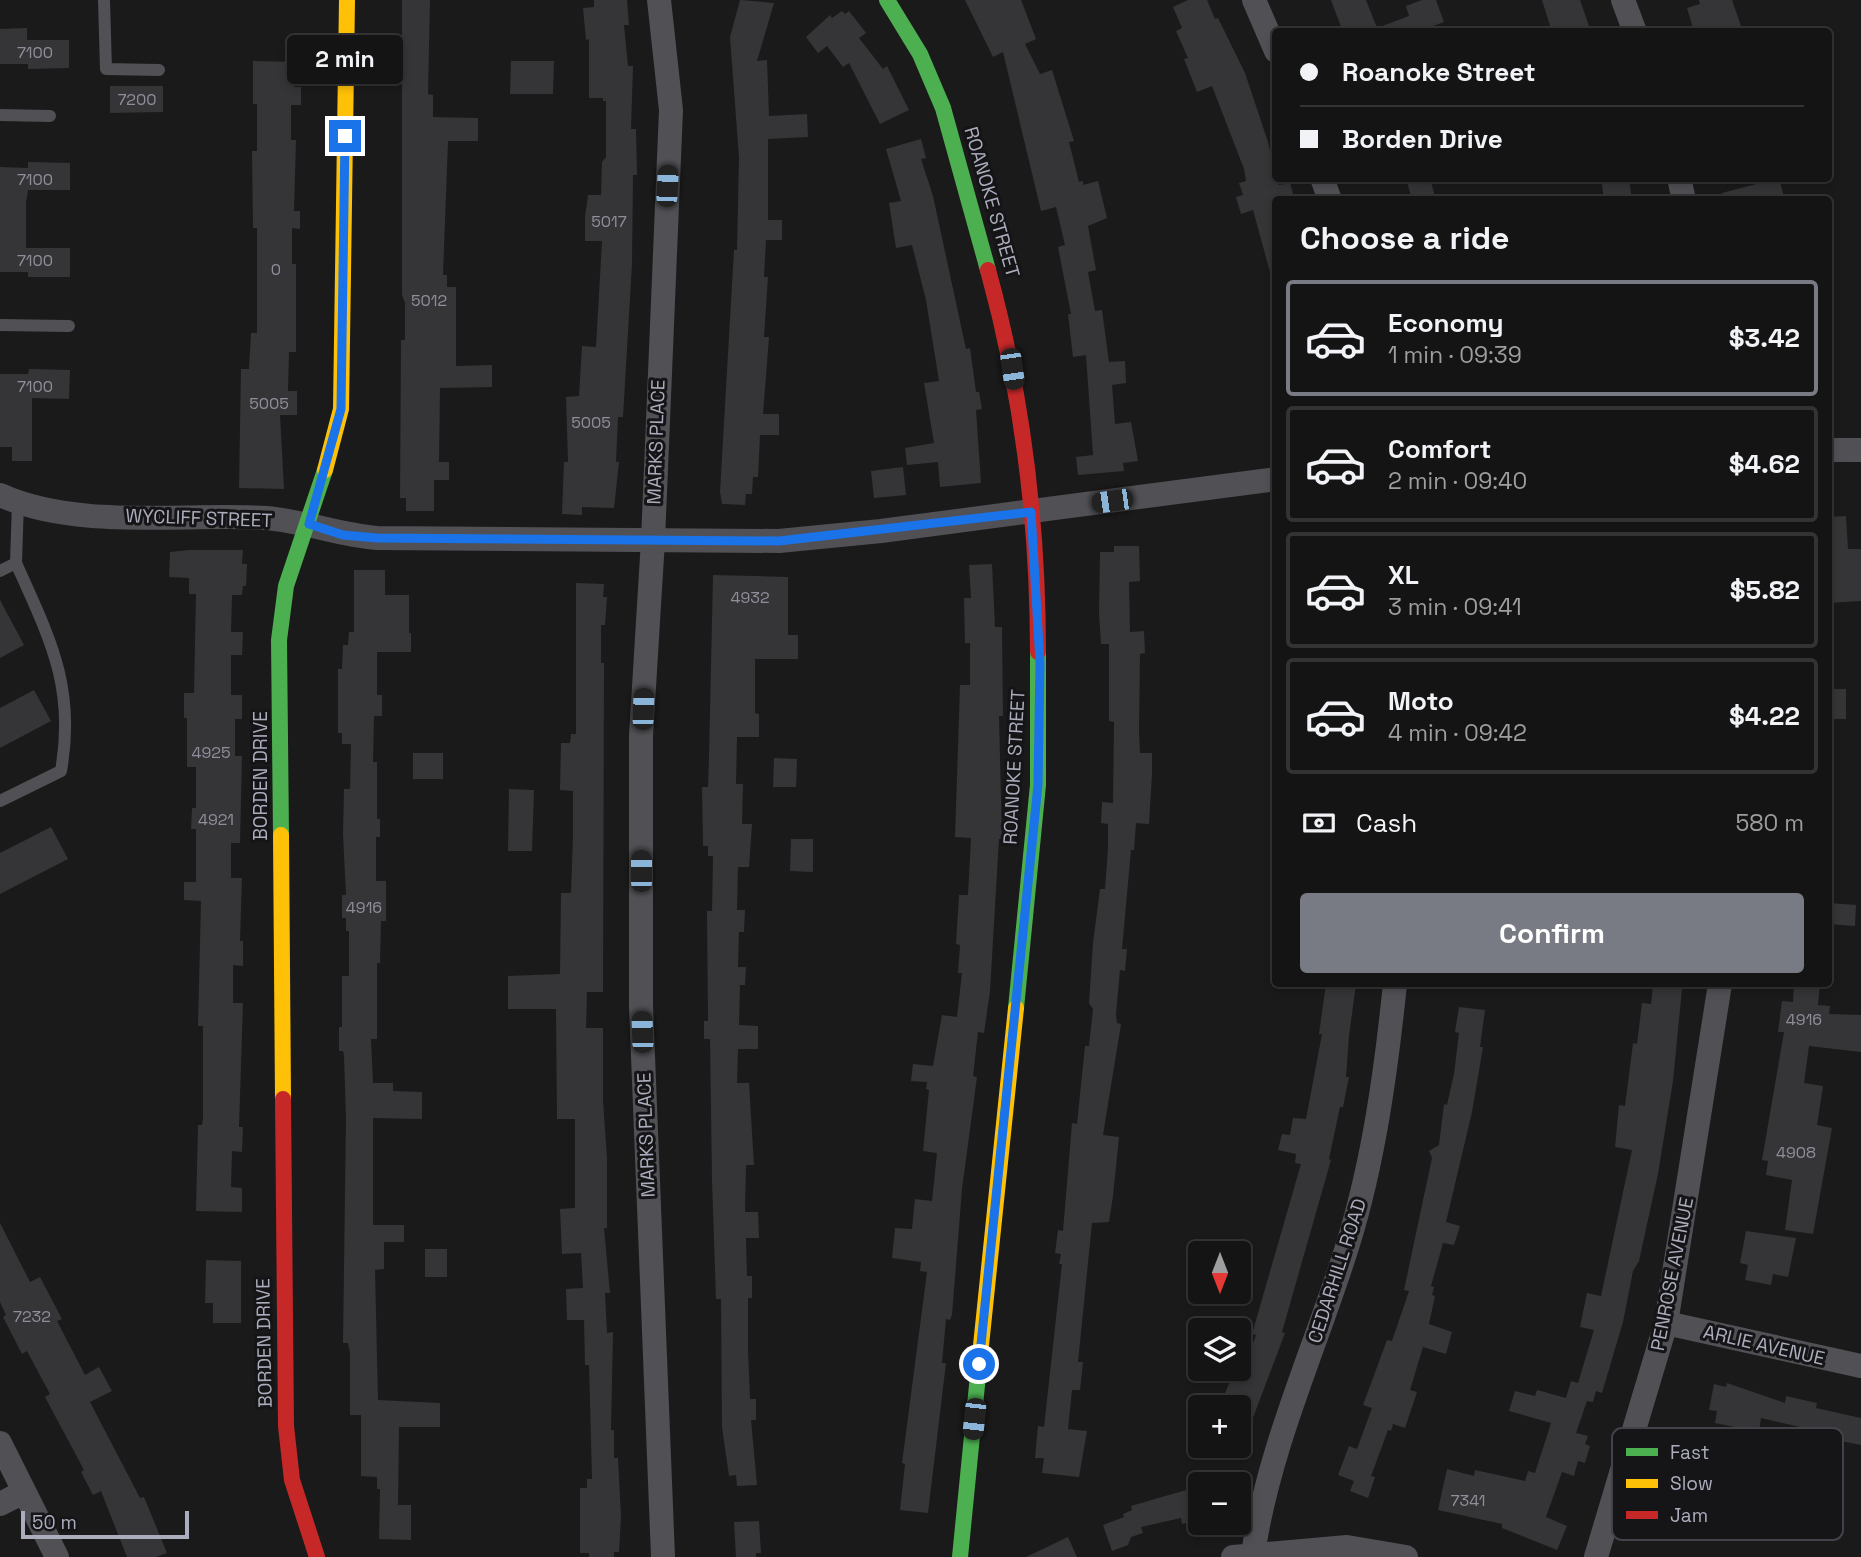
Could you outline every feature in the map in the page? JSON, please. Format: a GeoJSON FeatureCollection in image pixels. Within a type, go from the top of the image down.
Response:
{"type":"FeatureCollection","features":[{"type":"Feature","properties":{"kind":"street","name":"BORDEN DRIVE"},"geometry":{"type":"LineString","coordinates":[[317,1557],[292,1480],[286,1426],[282,1216],[279,640],[286,586],[309,524],[341,409],[347,0]]}},
{"type":"Feature","properties":{"kind":"street","name":"MARKS PLACE"},"geometry":{"type":"LineString","coordinates":[[659,0],[670,110],[653,540],[641,736],[641,1006],[663,1557]]}},
{"type":"Feature","properties":{"kind":"street","name":"ROANOKE STREET"},"geometry":{"type":"LineString","coordinates":[[887,0],[920,54],[943,108],[1009,346],[1031,512],[1040,663],[1038,785],[960,1557]]}},
{"type":"Feature","properties":{"kind":"street"},"geometry":{"type":"LineString","coordinates":[[1254,0],[1272,42]]}},
{"type":"Feature","properties":{"kind":"street"},"geometry":{"type":"LineString","coordinates":[[1623,0],[1633,28]]}},
{"type":"Feature","properties":{"kind":"street"},"geometry":{"type":"LineString","coordinates":[[1832,450],[1861,450]]}},
{"type":"Feature","properties":{"kind":"street","name":"WYCLIFF STREET"},"geometry":{"type":"LineString","coordinates":[[9,498],[80,514],[267,518],[309,524],[343,535],[377,538],[779,541],[1031,512],[1272,480]]}},
{"type":"Feature","properties":{"kind":"street","name":"CEDARHILL ROAD"},"geometry":{"type":"LineString","coordinates":[[1243,1555],[1282,1432],[1348,1243],[1374,1147],[1395,987]]}},
{"type":"Feature","properties":{"kind":"street","name":"PENROSE AVENUE"},"geometry":{"type":"LineString","coordinates":[[1634,1428],[1666,1323],[1720,987]]}},
{"type":"Feature","properties":{"kind":"street","name":"ARLIE AVENUE"},"geometry":{"type":"LineString","coordinates":[[1666,1323],[1861,1366]]}},
{"type":"Feature","properties":{"kind":"street"},"geometry":{"type":"LineString","coordinates":[[0,1443],[57,1557]]}},
{"type":"Feature","properties":{"kind":"street"},"geometry":{"type":"LineString","coordinates":[[0,1504],[24,1492]]}},
{"type":"Feature","properties":{"kind":"street","name":"PENROSE AVENUE"},"geometry":{"type":"LineString","coordinates":[[1595,1557],[1612,1501]]}},
{"type":"Feature","properties":{"kind":"street"},"geometry":{"type":"LineString","coordinates":[[1243,1555],[1347,1547],[1406,1557]]}},
{"type":"Feature","properties":{"kind":"lane"},"geometry":{"type":"LineString","coordinates":[[104,0],[106,69],[159,70]]}},
{"type":"Feature","properties":{"kind":"lane"},"geometry":{"type":"LineString","coordinates":[[0,116],[50,116]]}},
{"type":"Feature","properties":{"kind":"lane"},"geometry":{"type":"LineString","coordinates":[[0,326],[69,326]]}},
{"type":"Feature","properties":{"kind":"lane"},"geometry":{"type":"LineString","coordinates":[[0,801],[61,771],[65,747],[63,686],[55,651],[16,563],[9,498]]}},
{"type":"Feature","properties":{"kind":"lane"},"geometry":{"type":"LineString","coordinates":[[0,571],[16,563]]}},
{"type":"Feature","properties":{"kind":"building"},"geometry":{"type":"Polygon","coordinates":[[[402,0],[430,0],[428,94],[433,95],[433,117],[478,118],[478,141],[448,141],[443,275],[447,275],[447,287],[456,287],[456,366],[492,365],[492,387],[440,388],[439,462],[449,462],[449,480],[434,480],[434,511],[406,511],[406,498],[400,498],[401,340],[405,340],[405,303],[402,295],[402,0]]]}},
{"type":"Feature","properties":{"kind":"building"},"geometry":{"type":"Polygon","coordinates":[[[594,0],[627,0],[629,25],[624,25],[628,66],[633,66],[631,129],[636,129],[637,175],[633,175],[632,264],[623,417],[618,417],[616,462],[619,462],[614,508],[582,507],[582,515],[562,514],[564,462],[568,462],[566,397],[579,396],[582,346],[596,347],[602,241],[585,241],[585,217],[588,195],[601,195],[602,162],[606,157],[606,101],[603,101],[603,98],[589,98],[589,39],[586,40],[583,8],[594,7],[594,0]]]}},
{"type":"Feature","properties":{"kind":"building"},"geometry":{"type":"Polygon","coordinates":[[[740,0],[774,3],[757,61],[767,60],[769,116],[807,114],[808,137],[768,139],[768,220],[782,220],[782,240],[766,240],[764,277],[768,277],[764,337],[769,337],[763,414],[779,414],[779,435],[760,435],[758,477],[753,477],[752,494],[746,494],[745,505],[722,504],[720,492],[734,250],[737,250],[739,157],[730,37],[740,0]]]}},
{"type":"Feature","properties":{"kind":"building"},"geometry":{"type":"Polygon","coordinates":[[[965,0],[1021,0],[1036,39],[1025,44],[1040,74],[1052,70],[1074,141],[1069,142],[1079,182],[1083,181],[1083,185],[1098,181],[1107,218],[1088,226],[1096,270],[1088,272],[1095,311],[1102,310],[1109,362],[1125,361],[1126,383],[1112,385],[1115,424],[1131,422],[1138,461],[1123,463],[1124,471],[1078,475],[1076,457],[1093,455],[1086,355],[1073,357],[1068,314],[1071,314],[1058,247],[1065,245],[1056,207],[1041,211],[1003,52],[993,57],[965,0]]]}},
{"type":"Feature","properties":{"kind":"building"},"geometry":{"type":"Polygon","coordinates":[[[1188,0],[1207,0],[1245,73],[1268,142],[1272,160],[1272,182],[1278,182],[1279,185],[1290,183],[1294,196],[1272,196],[1272,272],[1253,210],[1241,214],[1236,197],[1243,195],[1239,183],[1246,181],[1244,169],[1212,86],[1197,92],[1184,59],[1188,58],[1176,31],[1182,28],[1173,7],[1188,0]]]}},
{"type":"Feature","properties":{"kind":"building"},"geometry":{"type":"Polygon","coordinates":[[[1331,0],[1366,0],[1377,28],[1342,28],[1331,0]]]}},
{"type":"Feature","properties":{"kind":"building"},"geometry":{"type":"Polygon","coordinates":[[[1422,0],[1436,0],[1444,22],[1428,28],[1377,28],[1409,16],[1406,6],[1422,0]]]}},
{"type":"Feature","properties":{"kind":"building"},"geometry":{"type":"Polygon","coordinates":[[[1542,0],[1580,0],[1590,28],[1551,28],[1542,0]]]}},
{"type":"Feature","properties":{"kind":"building"},"geometry":{"type":"Polygon","coordinates":[[[1699,0],[1732,0],[1742,28],[1693,28],[1687,8],[1700,4],[1699,0]]]}},
{"type":"Feature","properties":{"kind":"building"},"geometry":{"type":"Polygon","coordinates":[[[842,11],[845,14],[849,11],[866,33],[859,38],[883,69],[887,66],[909,110],[880,124],[849,63],[843,67],[827,46],[818,53],[806,37],[830,15],[832,18],[842,11]]]}},
{"type":"Feature","properties":{"kind":"building"},"geometry":{"type":"Polygon","coordinates":[[[27,28],[27,40],[69,40],[69,68],[28,69],[28,64],[0,64],[0,29],[27,28]]]}},
{"type":"Feature","properties":{"kind":"building"},"geometry":{"type":"Polygon","coordinates":[[[253,61],[295,62],[294,87],[301,87],[301,105],[291,105],[291,140],[296,140],[294,211],[300,211],[300,229],[292,228],[292,264],[296,264],[296,352],[289,352],[288,391],[297,391],[297,415],[280,415],[284,489],[239,488],[241,369],[249,369],[251,333],[257,333],[257,228],[253,228],[252,151],[257,151],[257,104],[253,104],[253,61]]]}},
{"type":"Feature","properties":{"kind":"building"},"geometry":{"type":"Polygon","coordinates":[[[511,61],[554,61],[553,94],[510,94],[511,61]]]}},
{"type":"Feature","properties":{"kind":"building"},"geometry":{"type":"Polygon","coordinates":[[[110,86],[163,86],[163,112],[110,113],[110,86]]]}},
{"type":"Feature","properties":{"kind":"building"},"geometry":{"type":"Polygon","coordinates":[[[921,139],[926,158],[921,159],[933,196],[966,349],[970,348],[976,392],[979,392],[982,409],[976,410],[981,483],[940,487],[938,462],[907,465],[905,448],[934,443],[924,383],[939,381],[926,300],[912,245],[896,248],[889,203],[901,201],[886,149],[921,139]]]}},
{"type":"Feature","properties":{"kind":"building"},"geometry":{"type":"Polygon","coordinates":[[[28,162],[70,163],[70,190],[28,190],[26,248],[70,248],[70,277],[28,277],[28,272],[0,272],[0,167],[28,168],[28,162]]]}},
{"type":"Feature","properties":{"kind":"building"},"geometry":{"type":"Polygon","coordinates":[[[1407,182],[1431,182],[1435,196],[1411,196],[1407,182]]]}},
{"type":"Feature","properties":{"kind":"building"},"geometry":{"type":"Polygon","coordinates":[[[1602,182],[1630,182],[1631,196],[1603,196],[1602,182]]]}},
{"type":"Feature","properties":{"kind":"building"},"geometry":{"type":"Polygon","coordinates":[[[1764,182],[1780,182],[1784,196],[1722,196],[1722,193],[1764,182]]]}},
{"type":"Feature","properties":{"kind":"building"},"geometry":{"type":"Polygon","coordinates":[[[29,369],[70,370],[69,399],[32,398],[32,461],[12,461],[12,447],[0,447],[0,374],[28,374],[29,369]]]}},
{"type":"Feature","properties":{"kind":"building"},"geometry":{"type":"Polygon","coordinates":[[[903,467],[906,495],[874,498],[871,471],[903,467]]]}},
{"type":"Feature","properties":{"kind":"building"},"geometry":{"type":"Polygon","coordinates":[[[1846,516],[1848,549],[1861,549],[1861,601],[1832,603],[1832,517],[1846,516]]]}},
{"type":"Feature","properties":{"kind":"building"},"geometry":{"type":"Polygon","coordinates":[[[1114,546],[1139,546],[1140,581],[1129,582],[1130,632],[1144,631],[1145,653],[1140,654],[1140,753],[1152,753],[1152,774],[1149,824],[1136,823],[1134,850],[1131,850],[1122,949],[1127,949],[1125,971],[1120,970],[1116,1014],[1117,1023],[1121,1024],[1103,1135],[1119,1137],[1113,1196],[1109,1222],[1092,1223],[1078,1362],[1083,1362],[1080,1390],[1072,1390],[1068,1429],[1087,1431],[1079,1477],[1042,1473],[1044,1458],[1035,1458],[1038,1426],[1044,1427],[1062,1264],[1059,1264],[1061,1254],[1055,1253],[1058,1230],[1063,1231],[1072,1123],[1077,1124],[1085,1046],[1089,1046],[1093,1009],[1089,1003],[1093,943],[1100,889],[1105,889],[1108,849],[1108,824],[1101,823],[1102,802],[1113,803],[1114,722],[1109,721],[1109,644],[1101,644],[1099,613],[1100,552],[1114,552],[1114,546]]]}},
{"type":"Feature","properties":{"kind":"building"},"geometry":{"type":"Polygon","coordinates":[[[243,550],[242,564],[247,564],[246,586],[243,586],[242,595],[232,595],[231,632],[243,632],[242,655],[231,655],[231,695],[242,695],[242,719],[235,719],[235,756],[242,756],[240,843],[231,843],[231,878],[242,878],[240,941],[243,941],[243,966],[233,965],[233,1003],[243,1003],[239,1127],[243,1127],[242,1152],[232,1151],[231,1187],[242,1188],[242,1212],[196,1211],[198,1125],[202,1125],[203,1117],[203,1026],[198,1026],[201,901],[184,900],[184,882],[196,882],[196,829],[191,829],[192,808],[196,808],[196,767],[187,767],[184,693],[194,693],[196,594],[189,594],[189,578],[169,577],[170,552],[243,550]]]}},
{"type":"Feature","properties":{"kind":"building"},"geometry":{"type":"Polygon","coordinates":[[[992,564],[995,627],[1002,627],[1003,716],[999,716],[1002,839],[999,839],[990,991],[984,1033],[978,1032],[973,1076],[977,1077],[962,1189],[952,1315],[950,1320],[946,1319],[942,1363],[946,1363],[928,1513],[900,1510],[905,1464],[902,1463],[927,1272],[920,1271],[921,1262],[892,1258],[895,1228],[912,1229],[915,1199],[932,1201],[937,1153],[923,1151],[929,1090],[926,1089],[927,1082],[911,1081],[913,1064],[933,1066],[942,1015],[957,1017],[962,973],[958,973],[960,945],[956,944],[959,895],[968,895],[971,838],[955,837],[960,685],[970,685],[970,643],[965,643],[964,598],[971,598],[969,565],[992,564]]]}},
{"type":"Feature","properties":{"kind":"building"},"geometry":{"type":"Polygon","coordinates":[[[354,570],[385,570],[385,595],[409,595],[411,652],[377,652],[377,695],[382,695],[382,716],[374,716],[373,762],[377,762],[377,819],[380,819],[380,837],[376,837],[376,881],[386,881],[386,921],[381,921],[380,963],[377,963],[377,1039],[371,1039],[373,1083],[393,1083],[393,1091],[422,1092],[422,1119],[373,1118],[373,1225],[404,1225],[404,1242],[384,1242],[384,1269],[375,1270],[378,1400],[440,1403],[440,1427],[399,1427],[398,1505],[411,1505],[411,1540],[379,1539],[380,1489],[377,1489],[377,1477],[361,1476],[361,1415],[350,1415],[350,1353],[348,1343],[343,1343],[346,1118],[344,1055],[343,1051],[339,1051],[339,1027],[342,1027],[342,976],[349,976],[349,931],[346,931],[346,918],[342,918],[342,895],[346,895],[344,789],[350,789],[351,744],[342,744],[342,733],[338,733],[338,669],[342,669],[343,645],[348,645],[349,632],[354,632],[354,570]]]}},
{"type":"Feature","properties":{"kind":"building"},"geometry":{"type":"Polygon","coordinates":[[[713,575],[788,577],[788,635],[798,635],[798,659],[755,659],[755,713],[759,714],[759,737],[737,737],[736,784],[743,784],[742,824],[752,824],[749,867],[738,867],[737,910],[745,910],[744,932],[739,932],[738,967],[746,967],[745,985],[740,985],[739,1025],[758,1026],[758,1049],[738,1049],[737,1083],[749,1083],[754,1165],[746,1165],[745,1212],[758,1212],[759,1238],[746,1238],[747,1276],[752,1276],[752,1298],[748,1298],[748,1351],[750,1399],[756,1399],[756,1420],[751,1420],[757,1485],[737,1486],[736,1475],[729,1476],[722,1427],[721,1299],[716,1299],[710,1039],[704,1039],[704,1021],[708,1021],[707,911],[712,911],[713,856],[708,856],[708,846],[703,846],[702,787],[708,787],[713,575]]]}},
{"type":"Feature","properties":{"kind":"building"},"geometry":{"type":"Polygon","coordinates":[[[576,583],[604,584],[603,597],[607,597],[605,625],[601,625],[601,663],[604,663],[603,992],[587,992],[586,1028],[603,1028],[603,1100],[607,1159],[607,1228],[604,1228],[610,1293],[605,1293],[607,1333],[613,1332],[611,1430],[614,1430],[614,1458],[618,1458],[621,1517],[619,1552],[614,1552],[614,1557],[589,1557],[589,1553],[580,1553],[580,1488],[587,1488],[587,1479],[592,1479],[589,1365],[585,1365],[584,1320],[567,1320],[566,1289],[583,1288],[581,1253],[562,1254],[560,1209],[575,1208],[575,1119],[557,1119],[556,1009],[508,1009],[508,976],[560,974],[561,893],[571,893],[573,836],[573,791],[560,790],[561,743],[570,743],[571,734],[576,734],[576,583]]]}},
{"type":"Feature","properties":{"kind":"building"},"geometry":{"type":"Polygon","coordinates":[[[0,600],[24,645],[0,658],[0,600]]]}},
{"type":"Feature","properties":{"kind":"building"},"geometry":{"type":"Polygon","coordinates":[[[1832,689],[1846,689],[1846,719],[1832,719],[1832,689]]]}},
{"type":"Feature","properties":{"kind":"building"},"geometry":{"type":"Polygon","coordinates":[[[34,690],[51,721],[0,748],[0,708],[34,690]]]}},
{"type":"Feature","properties":{"kind":"building"},"geometry":{"type":"Polygon","coordinates":[[[413,753],[443,753],[443,779],[413,779],[413,753]]]}},
{"type":"Feature","properties":{"kind":"building"},"geometry":{"type":"Polygon","coordinates":[[[774,758],[797,759],[796,787],[773,787],[774,758]]]}},
{"type":"Feature","properties":{"kind":"building"},"geometry":{"type":"Polygon","coordinates":[[[509,789],[534,790],[532,851],[508,851],[509,789]]]}},
{"type":"Feature","properties":{"kind":"building"},"geometry":{"type":"Polygon","coordinates":[[[51,827],[68,859],[0,894],[0,853],[51,827]]]}},
{"type":"Feature","properties":{"kind":"building"},"geometry":{"type":"Polygon","coordinates":[[[791,839],[813,839],[813,872],[790,871],[791,839]]]}},
{"type":"Feature","properties":{"kind":"building"},"geometry":{"type":"Polygon","coordinates":[[[1832,903],[1856,905],[1855,926],[1832,924],[1832,903]]]}},
{"type":"Feature","properties":{"kind":"building"},"geometry":{"type":"Polygon","coordinates":[[[1326,987],[1356,987],[1346,1077],[1349,1077],[1343,1107],[1340,1107],[1329,1159],[1331,1160],[1282,1332],[1285,1333],[1251,1423],[1251,1395],[1225,1395],[1230,1381],[1251,1381],[1251,1349],[1256,1335],[1252,1334],[1301,1164],[1295,1163],[1296,1154],[1278,1150],[1282,1134],[1290,1135],[1293,1118],[1306,1119],[1322,1034],[1319,1034],[1326,987]]]}},
{"type":"Feature","properties":{"kind":"building"},"geometry":{"type":"Polygon","coordinates":[[[1653,987],[1682,989],[1673,1081],[1658,1174],[1639,1261],[1633,1271],[1623,1322],[1602,1393],[1596,1391],[1593,1402],[1587,1401],[1576,1433],[1588,1436],[1585,1444],[1590,1446],[1585,1463],[1578,1461],[1574,1476],[1562,1472],[1546,1517],[1567,1526],[1557,1550],[1502,1528],[1502,1524],[1438,1510],[1447,1469],[1474,1476],[1475,1470],[1525,1481],[1528,1471],[1535,1473],[1551,1423],[1509,1411],[1515,1391],[1535,1396],[1537,1390],[1566,1398],[1571,1381],[1578,1383],[1594,1330],[1580,1327],[1587,1293],[1601,1296],[1632,1150],[1615,1147],[1619,1105],[1625,1106],[1633,1043],[1637,1044],[1642,1003],[1651,1004],[1653,987]]]}},
{"type":"Feature","properties":{"kind":"building"},"geometry":{"type":"Polygon","coordinates":[[[1794,987],[1820,987],[1818,1005],[1830,1006],[1829,1014],[1861,1015],[1861,1052],[1809,1046],[1804,1083],[1823,1086],[1817,1125],[1832,1128],[1813,1234],[1785,1230],[1792,1180],[1766,1175],[1768,1161],[1762,1160],[1784,1032],[1778,1032],[1782,1001],[1793,1002],[1794,987]]]}},
{"type":"Feature","properties":{"kind":"building"},"geometry":{"type":"Polygon","coordinates":[[[1459,1007],[1485,1010],[1480,1047],[1483,1047],[1472,1112],[1446,1222],[1460,1226],[1454,1245],[1443,1243],[1431,1286],[1434,1287],[1432,1295],[1435,1296],[1429,1324],[1452,1332],[1446,1354],[1423,1347],[1410,1390],[1417,1392],[1405,1428],[1393,1424],[1391,1431],[1388,1430],[1371,1476],[1375,1477],[1368,1498],[1350,1491],[1354,1481],[1338,1475],[1349,1446],[1357,1449],[1372,1408],[1363,1405],[1387,1340],[1392,1341],[1409,1291],[1404,1290],[1432,1158],[1429,1151],[1439,1145],[1444,1104],[1447,1105],[1454,1074],[1459,1033],[1455,1032],[1459,1007]]]}},
{"type":"Feature","properties":{"kind":"building"},"geometry":{"type":"Polygon","coordinates":[[[0,1223],[30,1282],[40,1277],[62,1319],[57,1321],[85,1375],[99,1367],[112,1391],[90,1402],[140,1498],[144,1497],[167,1553],[156,1557],[127,1557],[101,1491],[93,1495],[81,1472],[84,1470],[45,1397],[50,1394],[27,1351],[22,1354],[3,1317],[6,1315],[0,1302],[0,1223]]]}},
{"type":"Feature","properties":{"kind":"building"},"geometry":{"type":"Polygon","coordinates":[[[1746,1231],[1796,1238],[1788,1277],[1773,1274],[1771,1285],[1745,1280],[1748,1265],[1740,1263],[1746,1231]]]}},
{"type":"Feature","properties":{"kind":"building"},"geometry":{"type":"Polygon","coordinates":[[[425,1249],[447,1249],[447,1277],[425,1277],[425,1249]]]}},
{"type":"Feature","properties":{"kind":"building"},"geometry":{"type":"Polygon","coordinates":[[[206,1260],[241,1261],[241,1323],[213,1323],[213,1303],[205,1303],[206,1260]]]}},
{"type":"Feature","properties":{"kind":"building"},"geometry":{"type":"Polygon","coordinates":[[[1727,1383],[1785,1403],[1786,1396],[1817,1403],[1816,1408],[1861,1418],[1861,1445],[1843,1441],[1843,1428],[1800,1428],[1761,1418],[1760,1428],[1739,1428],[1715,1423],[1717,1411],[1709,1410],[1714,1384],[1726,1387],[1727,1383]]]}},
{"type":"Feature","properties":{"kind":"building"},"geometry":{"type":"Polygon","coordinates":[[[1188,1489],[1188,1522],[1182,1524],[1181,1518],[1141,1527],[1143,1533],[1131,1537],[1128,1545],[1112,1551],[1103,1525],[1124,1517],[1123,1514],[1132,1510],[1131,1506],[1188,1489]]]}},
{"type":"Feature","properties":{"kind":"building"},"geometry":{"type":"Polygon","coordinates":[[[759,1521],[761,1553],[756,1553],[756,1557],[736,1557],[734,1522],[759,1521]]]}},
{"type":"Feature","properties":{"kind":"building"},"geometry":{"type":"Polygon","coordinates":[[[1068,1537],[1077,1557],[1026,1557],[1068,1537]]]}},
{"type":"Feature","properties":{"kind":"traffic: fast"},"geometry":{"type":"LineString","coordinates":[[887,0],[920,54],[943,108],[988,270]]}},
{"type":"Feature","properties":{"kind":"traffic: fast"},"geometry":{"type":"LineString","coordinates":[[281,835],[279,640],[286,586],[325,470]]}},
{"type":"Feature","properties":{"kind":"traffic: fast"},"geometry":{"type":"LineString","coordinates":[[1016,1008],[1038,785],[1038,652]]}},
{"type":"Feature","properties":{"kind":"traffic: fast"},"geometry":{"type":"LineString","coordinates":[[960,1557],[980,1355]]}},
{"type":"Feature","properties":{"kind":"traffic: slow"},"geometry":{"type":"LineString","coordinates":[[325,470],[341,409],[347,0]]}},
{"type":"Feature","properties":{"kind":"traffic: slow"},"geometry":{"type":"LineString","coordinates":[[281,835],[283,1099]]}},
{"type":"Feature","properties":{"kind":"traffic: slow"},"geometry":{"type":"LineString","coordinates":[[980,1355],[1016,1008]]}},
{"type":"Feature","properties":{"kind":"traffic: jam"},"geometry":{"type":"LineString","coordinates":[[988,270],[1010,364],[1026,459],[1035,556],[1038,652]]}},
{"type":"Feature","properties":{"kind":"traffic: jam"},"geometry":{"type":"LineString","coordinates":[[283,1099],[286,1426],[292,1480],[317,1557]]}},
{"type":"Feature","properties":{"kind":"route"},"geometry":{"type":"LineString","coordinates":[[345,136],[341,409],[309,524],[343,535],[377,538],[779,541],[1031,512],[1040,663],[1038,785],[979,1364]]}}]}
